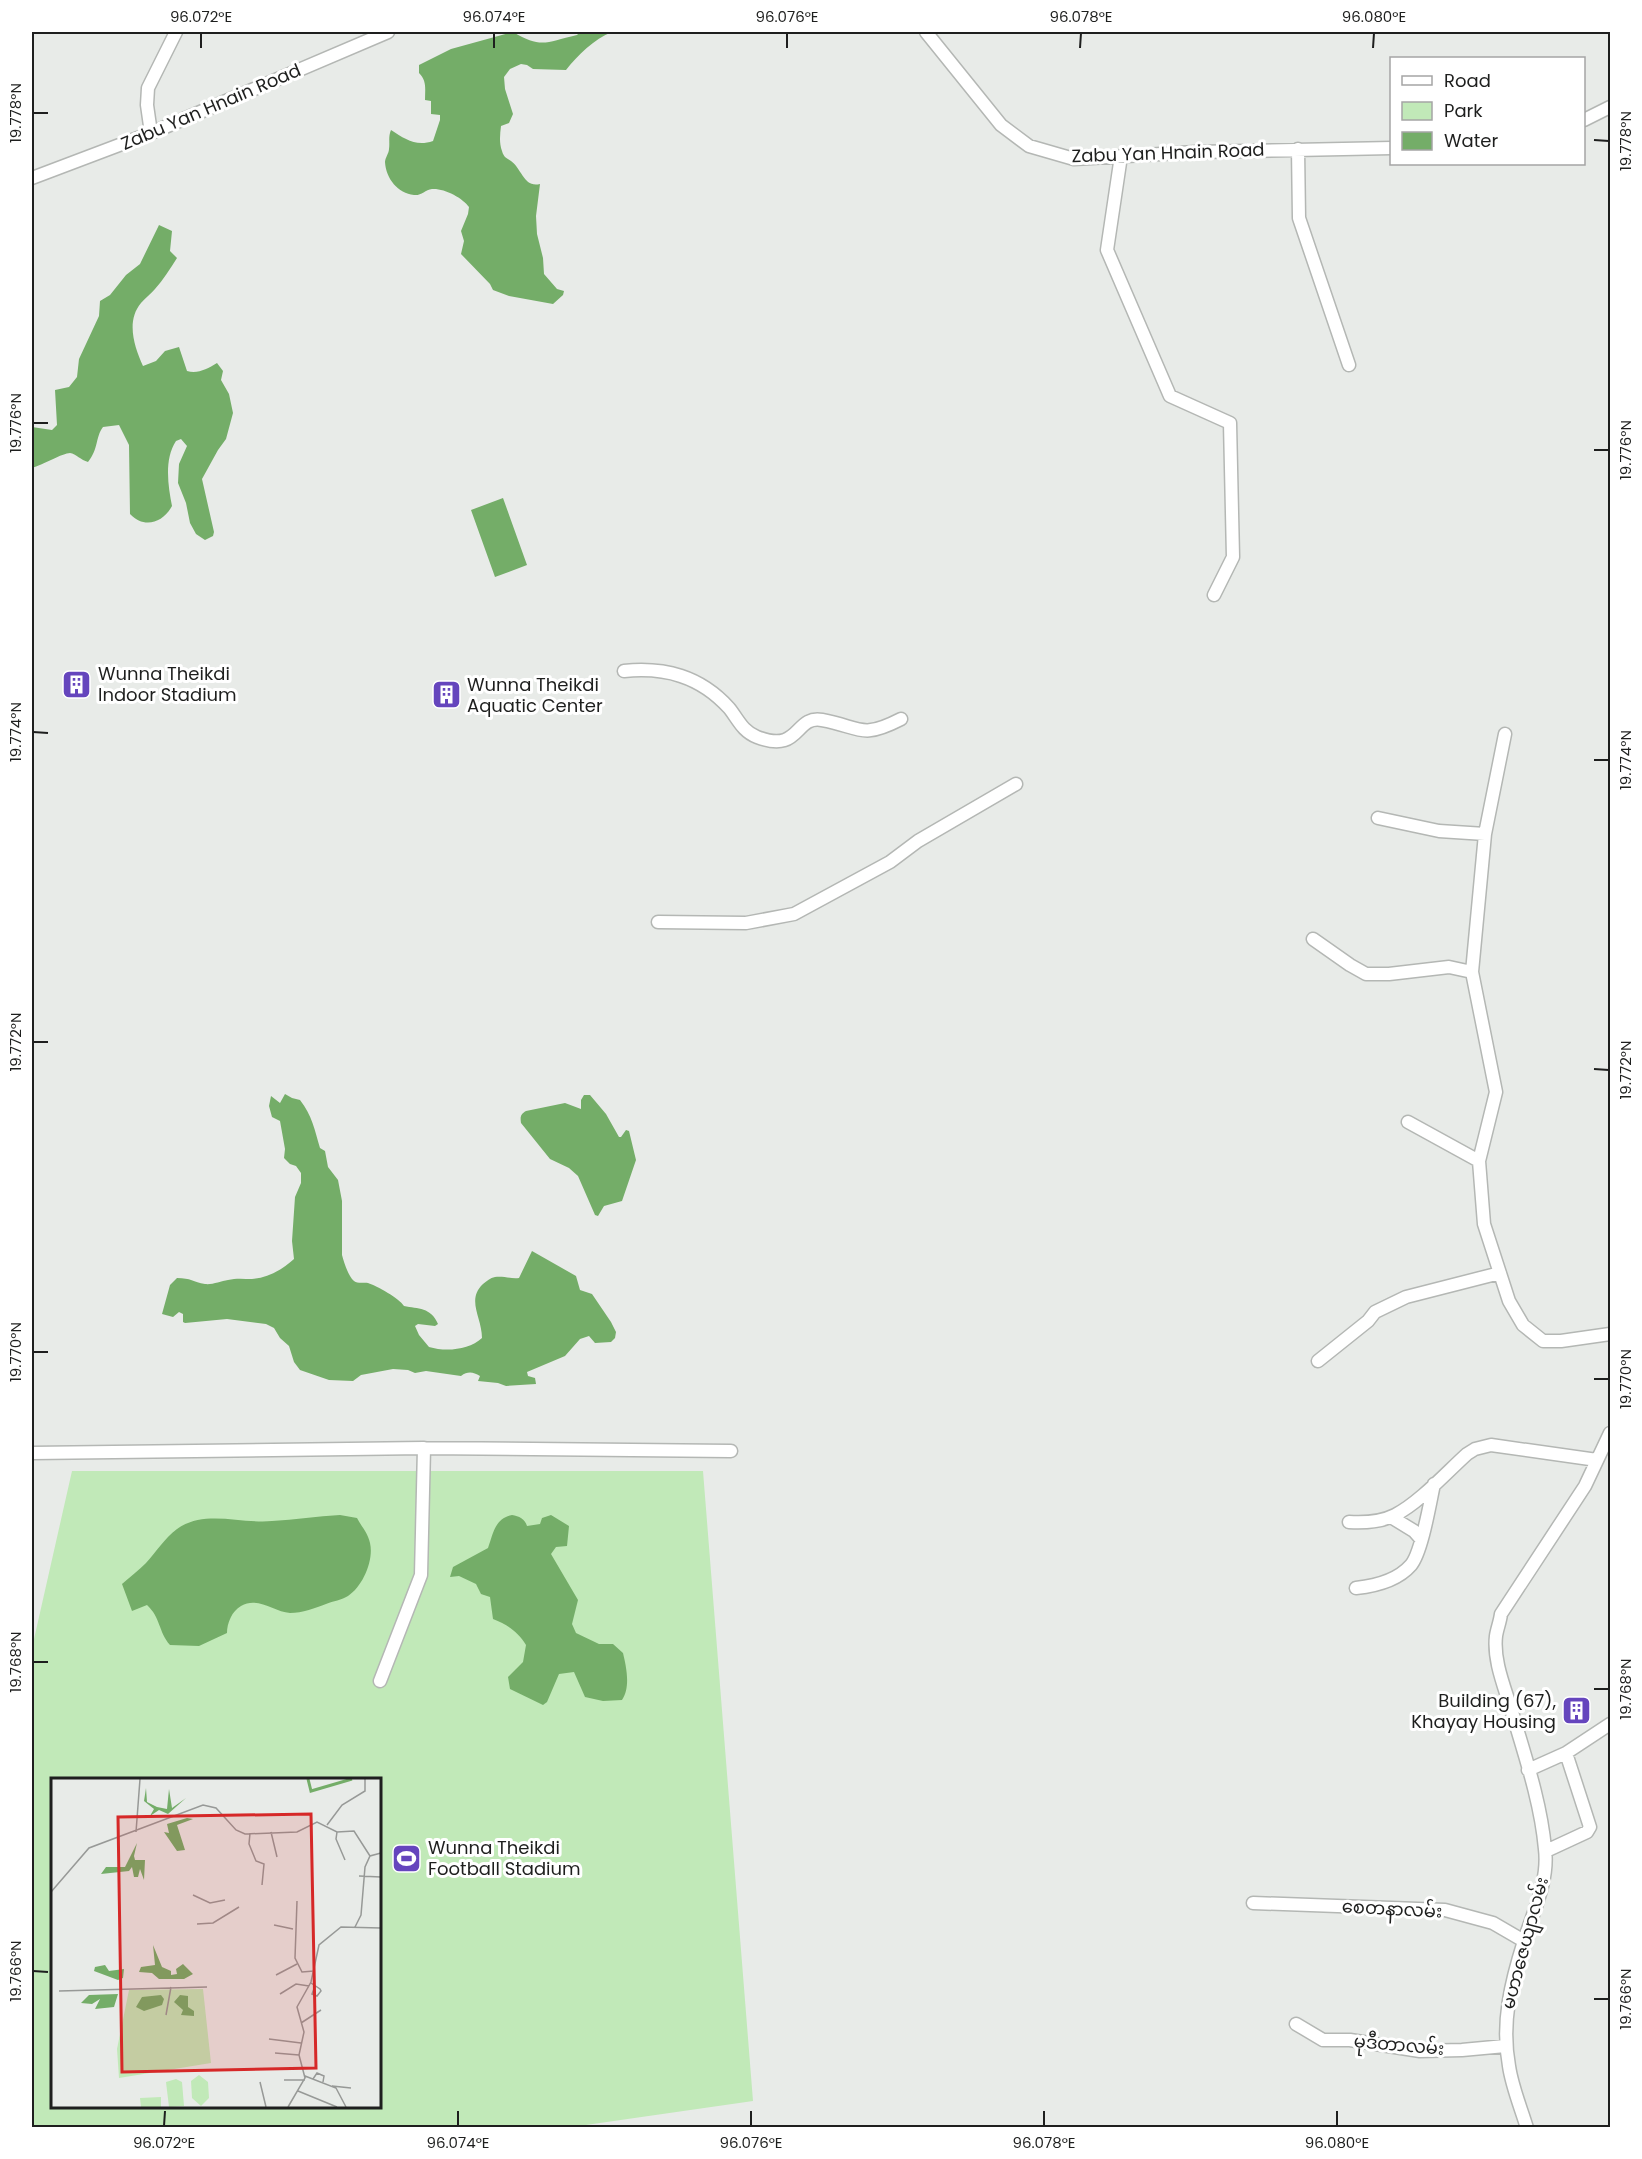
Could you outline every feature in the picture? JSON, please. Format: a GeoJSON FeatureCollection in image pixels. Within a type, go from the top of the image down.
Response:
{"type":"FeatureCollection","features":[{"type":"Feature","properties":{"kind":"street"},"geometry":{"type":"LineString","coordinates":[[151,133],[147,105],[148,88],[176,32]]}},
{"type":"Feature","properties":{"kind":"street","name":"Zabu Yan Hnain Road"},"geometry":{"type":"LineString","coordinates":[[32,178],[151,133],[388,32]]}},
{"type":"Feature","properties":{"kind":"street","name":"Zabu Yan Hnain Road"},"geometry":{"type":"LineString","coordinates":[[926,32],[1001,125],[1029,146],[1074,159],[1298,149],[1390,148]]}},
{"type":"Feature","properties":{"kind":"street"},"geometry":{"type":"LineString","coordinates":[[1585,120],[1611,107]]}},
{"type":"Feature","properties":{"kind":"street"},"geometry":{"type":"LineString","coordinates":[[1298,149],[1299,218],[1349,365]]}},
{"type":"Feature","properties":{"kind":"street"},"geometry":{"type":"LineString","coordinates":[[1121,156],[1107,250],[1170,396],[1230,423],[1233,557],[1214,594]]}},
{"type":"Feature","properties":{"kind":"street"},"geometry":{"type":"LineString","coordinates":[[624,671],[645,669],[688,677],[710,691],[729,708],[742,728],[770,741],[783,742],[795,736],[802,725],[812,719],[863,732],[881,729],[901,719]]}},
{"type":"Feature","properties":{"kind":"street"},"geometry":{"type":"LineString","coordinates":[[1505,734],[1485,834],[1472,972],[1496,1092],[1479,1161],[1484,1224],[1509,1301],[1523,1325],[1542,1341],[1561,1341],[1611,1334]]}},
{"type":"Feature","properties":{"kind":"street"},"geometry":{"type":"LineString","coordinates":[[658,922],[746,923],[794,914],[838,888],[890,862],[918,841],[1016,784]]}},
{"type":"Feature","properties":{"kind":"street"},"geometry":{"type":"LineString","coordinates":[[1378,818],[1439,831],[1485,834]]}},
{"type":"Feature","properties":{"kind":"street"},"geometry":{"type":"LineString","coordinates":[[1313,939],[1366,974],[1389,974],[1449,967],[1472,972]]}},
{"type":"Feature","properties":{"kind":"street"},"geometry":{"type":"LineString","coordinates":[[1408,1122],[1479,1161]]}},
{"type":"Feature","properties":{"kind":"street"},"geometry":{"type":"LineString","coordinates":[[1318,1361],[1368,1321],[1375,1312],[1385,1307],[1406,1297],[1500,1273]]}},
{"type":"Feature","properties":{"kind":"street","name":"မဟာဇေယျာလမ်း"},"geometry":{"type":"LineString","coordinates":[[1527,2127],[1509,2069],[1505,2046],[1507,2008],[1545,1872],[1546,1851],[1528,1770],[1497,1661],[1495,1637],[1501,1614],[1585,1486],[1611,1434]]}},
{"type":"Feature","properties":{"kind":"street"},"geometry":{"type":"LineString","coordinates":[[1349,1522],[1362,1523],[1391,1517],[1412,1504],[1475,1449],[1491,1444],[1598,1460]]}},
{"type":"Feature","properties":{"kind":"street"},"geometry":{"type":"LineString","coordinates":[[380,1681],[421,1575],[424,1448]]}},
{"type":"Feature","properties":{"kind":"street"},"geometry":{"type":"LineString","coordinates":[[32,1453],[424,1448],[731,1451]]}},
{"type":"Feature","properties":{"kind":"street"},"geometry":{"type":"LineString","coordinates":[[1356,1588],[1391,1580],[1413,1563],[1434,1484]]}},
{"type":"Feature","properties":{"kind":"street"},"geometry":{"type":"LineString","coordinates":[[1391,1517],[1414,1531],[1421,1539]]}},
{"type":"Feature","properties":{"kind":"street"},"geometry":{"type":"LineString","coordinates":[[1528,1770],[1566,1753],[1611,1724]]}},
{"type":"Feature","properties":{"kind":"street"},"geometry":{"type":"LineString","coordinates":[[1546,1851],[1587,1832],[1590,1827],[1566,1753]]}},
{"type":"Feature","properties":{"kind":"street","name":"စေတနာလမ်း"},"geometry":{"type":"LineString","coordinates":[[1253,1903],[1445,1910],[1494,1923],[1524,1941]]}},
{"type":"Feature","properties":{"kind":"street","name":"မုဒီတာလမ်း"},"geometry":{"type":"LineString","coordinates":[[1296,2024],[1323,2040],[1350,2040],[1420,2051],[1505,2046]]}},
{"type":"Feature","properties":{"kind":"green space","name":"Wunna Theikdi Football Stadium"},"geometry":{"type":"Polygon","coordinates":[[[72,1471],[703,1471],[753,2101],[565,2128],[32,2128],[32,1648],[72,1471]]]}},
{"type":"Feature","properties":{"kind":"water"},"geometry":{"type":"Polygon","coordinates":[[[513,32],[531,41],[551,42],[577,35],[580,32],[612,32],[587,48],[566,70],[533,69],[521,64],[510,69],[504,77],[505,89],[513,114],[509,123],[501,126],[501,148],[505,156],[515,164],[527,181],[540,184],[536,216],[544,274],[557,289],[564,291],[563,295],[553,304],[509,296],[493,290],[461,254],[464,241],[461,231],[469,207],[453,194],[442,190],[430,190],[416,195],[408,194],[394,184],[386,168],[385,160],[389,151],[391,130],[411,141],[427,143],[433,141],[440,120],[440,115],[431,114],[431,101],[425,100],[425,85],[419,73],[419,65],[451,49],[513,32]]]}},
{"type":"Feature","properties":{"kind":"water"},"geometry":{"type":"Polygon","coordinates":[[[159,225],[172,231],[170,251],[177,258],[161,282],[136,310],[133,326],[134,342],[143,366],[156,361],[165,351],[179,347],[187,371],[199,371],[217,363],[223,371],[221,380],[229,394],[233,413],[226,439],[202,479],[214,532],[213,536],[205,540],[196,534],[190,523],[186,503],[178,483],[179,464],[187,446],[181,439],[176,441],[172,448],[168,464],[172,506],[164,517],[153,522],[147,523],[135,519],[130,514],[129,445],[119,425],[103,427],[88,462],[70,453],[32,468],[32,427],[52,430],[57,425],[55,390],[69,387],[77,377],[79,359],[99,316],[100,301],[110,295],[126,275],[140,264],[159,225]]]}},
{"type":"Feature","properties":{"kind":"water"},"geometry":{"type":"Polygon","coordinates":[[[503,498],[527,565],[495,577],[471,510],[503,498]]]}},
{"type":"Feature","properties":{"kind":"water"},"geometry":{"type":"Polygon","coordinates":[[[285,1094],[300,1100],[304,1106],[313,1123],[320,1148],[325,1151],[328,1167],[338,1180],[342,1201],[342,1255],[346,1269],[356,1282],[368,1283],[398,1299],[404,1306],[432,1314],[438,1324],[415,1326],[429,1347],[457,1349],[471,1345],[482,1338],[475,1303],[478,1290],[493,1277],[519,1278],[532,1251],[576,1276],[580,1290],[592,1294],[611,1322],[616,1332],[615,1338],[611,1342],[595,1343],[589,1336],[580,1339],[565,1356],[527,1372],[528,1376],[535,1378],[536,1384],[506,1386],[478,1381],[480,1376],[473,1373],[461,1376],[393,1369],[361,1375],[353,1381],[329,1380],[300,1370],[294,1362],[289,1346],[274,1328],[266,1324],[227,1319],[185,1323],[183,1314],[179,1312],[173,1317],[162,1314],[170,1285],[177,1278],[208,1284],[234,1279],[252,1279],[275,1272],[294,1259],[292,1241],[295,1197],[301,1183],[301,1173],[296,1166],[284,1158],[285,1149],[280,1121],[272,1117],[269,1106],[271,1096],[280,1103],[285,1094]]]}},
{"type":"Feature","properties":{"kind":"water"},"geometry":{"type":"Polygon","coordinates":[[[584,1095],[590,1095],[606,1114],[619,1137],[626,1130],[629,1131],[636,1160],[622,1201],[604,1206],[598,1216],[595,1215],[578,1176],[569,1168],[550,1159],[521,1123],[521,1116],[526,1111],[565,1103],[581,1109],[581,1100],[584,1095]]]}},
{"type":"Feature","properties":{"kind":"water"},"geometry":{"type":"Polygon","coordinates":[[[340,1515],[357,1518],[368,1536],[371,1550],[369,1565],[363,1579],[346,1597],[295,1613],[247,1603],[233,1614],[227,1633],[199,1646],[170,1645],[155,1615],[147,1605],[132,1611],[122,1584],[146,1563],[172,1533],[188,1523],[211,1518],[260,1521],[340,1515]]]}},
{"type":"Feature","properties":{"kind":"water"},"geometry":{"type":"Polygon","coordinates":[[[512,1515],[521,1518],[527,1526],[540,1524],[542,1518],[551,1515],[569,1526],[567,1546],[556,1547],[551,1554],[578,1600],[572,1624],[576,1633],[599,1644],[613,1644],[623,1653],[627,1683],[622,1700],[603,1701],[585,1697],[574,1672],[559,1674],[547,1702],[543,1705],[510,1689],[508,1677],[523,1662],[526,1645],[512,1629],[493,1619],[490,1597],[481,1594],[476,1584],[459,1576],[450,1577],[453,1567],[488,1548],[498,1523],[512,1515]]]}},
{"type":"Feature","properties":{"kind":"place","name":"Wunna Theikdi Indoor Stadium"},"geometry":{"type":"Point","coordinates":[77,684]}},
{"type":"Feature","properties":{"kind":"place","name":"Wunna Theikdi Aquatic Center"},"geometry":{"type":"Point","coordinates":[446,695]}},
{"type":"Feature","properties":{"kind":"place","name":"Building (67), Khayay Housing"},"geometry":{"type":"Point","coordinates":[1577,1711]}},
{"type":"Feature","properties":{"kind":"place","name":"Wunna Theikdi Football Stadium"},"geometry":{"type":"Point","coordinates":[407,1858]}}]}
